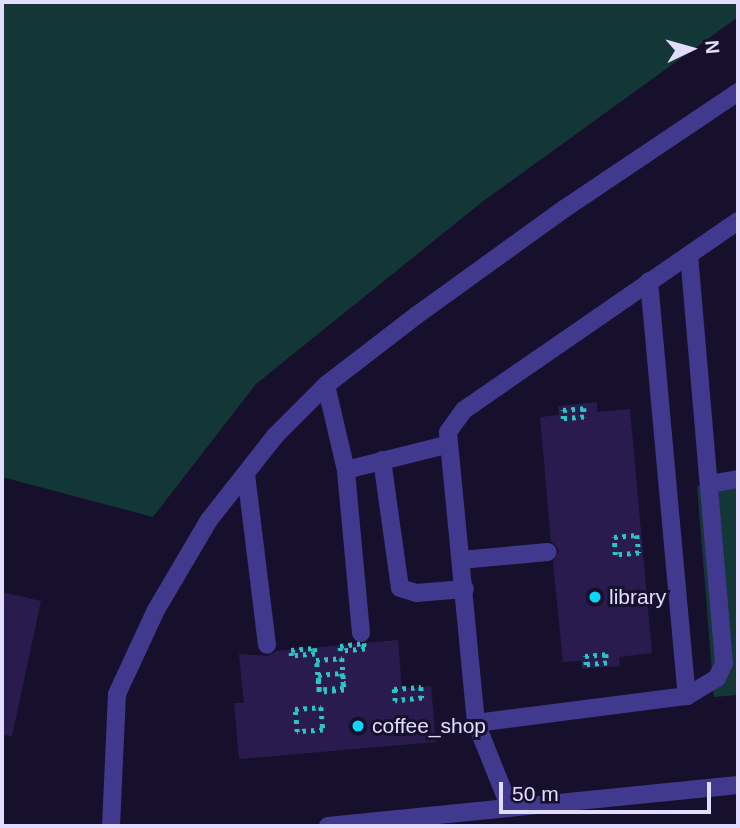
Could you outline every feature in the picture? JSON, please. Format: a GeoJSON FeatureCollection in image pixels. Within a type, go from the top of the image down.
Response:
{"type":"FeatureCollection","features":[{"type":"Feature","properties":{"kind":"street"},"geometry":{"type":"LineString","coordinates":[[111,826],[117,694],[156,610],[209,520],[275,436],[326,385],[564,209],[738,92]]}},
{"type":"Feature","properties":{"kind":"street"},"geometry":{"type":"LineString","coordinates":[[510,808],[476,723],[465,589],[446,445],[448,432],[464,410],[738,222]]}},
{"type":"Feature","properties":{"kind":"street"},"geometry":{"type":"LineString","coordinates":[[476,723],[687,696],[717,678],[724,663],[689,256]]}},
{"type":"Feature","properties":{"kind":"street"},"geometry":{"type":"LineString","coordinates":[[649,281],[687,696]]}},
{"type":"Feature","properties":{"kind":"street"},"geometry":{"type":"LineString","coordinates":[[326,385],[338,422],[345,463],[361,633]]}},
{"type":"Feature","properties":{"kind":"street"},"geometry":{"type":"LineString","coordinates":[[345,463],[382,460],[446,445]]}},
{"type":"Feature","properties":{"kind":"street"},"geometry":{"type":"LineString","coordinates":[[382,460],[400,588],[416,593],[465,589]]}},
{"type":"Feature","properties":{"kind":"street"},"geometry":{"type":"LineString","coordinates":[[246,474],[267,646]]}},
{"type":"Feature","properties":{"kind":"street"},"geometry":{"type":"LineString","coordinates":[[710,484],[738,479]]}},
{"type":"Feature","properties":{"kind":"street"},"geometry":{"type":"LineString","coordinates":[[461,560],[548,552]]}},
{"type":"Feature","properties":{"kind":"street"},"geometry":{"type":"LineString","coordinates":[[328,826],[738,785]]}},
{"type":"Feature","properties":{"kind":"path"},"geometry":{"type":"LineString","coordinates":[[584,408],[584,417],[563,419],[563,410],[584,408]]}},
{"type":"Feature","properties":{"kind":"path"},"geometry":{"type":"LineString","coordinates":[[637,535],[639,553],[615,555],[614,537],[637,535]]}},
{"type":"Feature","properties":{"kind":"path"},"geometry":{"type":"LineString","coordinates":[[315,648],[315,654],[291,656],[290,650],[315,648]]}},
{"type":"Feature","properties":{"kind":"path"},"geometry":{"type":"LineString","coordinates":[[606,654],[607,663],[586,665],[585,656],[606,654]]}},
{"type":"Feature","properties":{"kind":"path"},"geometry":{"type":"LineString","coordinates":[[342,658],[344,690],[319,692],[316,660],[342,658]]}},
{"type":"Feature","properties":{"kind":"path"},"geometry":{"type":"LineString","coordinates":[[342,673],[344,688],[319,690],[318,676],[342,673]]}},
{"type":"Feature","properties":{"kind":"path"},"geometry":{"type":"LineString","coordinates":[[421,687],[422,698],[395,701],[394,690],[421,687]]}},
{"type":"Feature","properties":{"kind":"path"},"geometry":{"type":"LineString","coordinates":[[321,707],[323,730],[297,732],[295,709],[321,707]]}},
{"type":"Feature","properties":{"kind":"green space"},"geometry":{"type":"Polygon","coordinates":[[[2,2],[738,2],[738,17],[482,202],[256,384],[153,517],[2,477],[2,2]]]}},
{"type":"Feature","properties":{"kind":"green space"},"geometry":{"type":"Polygon","coordinates":[[[738,483],[738,695],[714,697],[697,486],[738,483]]]}},
{"type":"Feature","properties":{"kind":"building"},"geometry":{"type":"Polygon","coordinates":[[[597,402],[597,412],[630,409],[652,653],[619,657],[620,666],[582,669],[581,661],[563,662],[553,562],[559,550],[551,541],[540,417],[559,415],[558,406],[597,402]]]}},
{"type":"Feature","properties":{"kind":"building"},"geometry":{"type":"Polygon","coordinates":[[[2,592],[41,601],[12,736],[2,735],[2,592]]]}},
{"type":"Feature","properties":{"kind":"building"},"geometry":{"type":"Polygon","coordinates":[[[398,640],[402,689],[431,686],[436,742],[239,759],[234,703],[244,703],[239,654],[268,656],[276,651],[398,640]]]}},
{"type":"Feature","properties":{"kind":"place","name":"library"},"geometry":{"type":"Point","coordinates":[595,597]}},
{"type":"Feature","properties":{"kind":"place","name":"coffee_shop"},"geometry":{"type":"Point","coordinates":[358,726]}}]}
